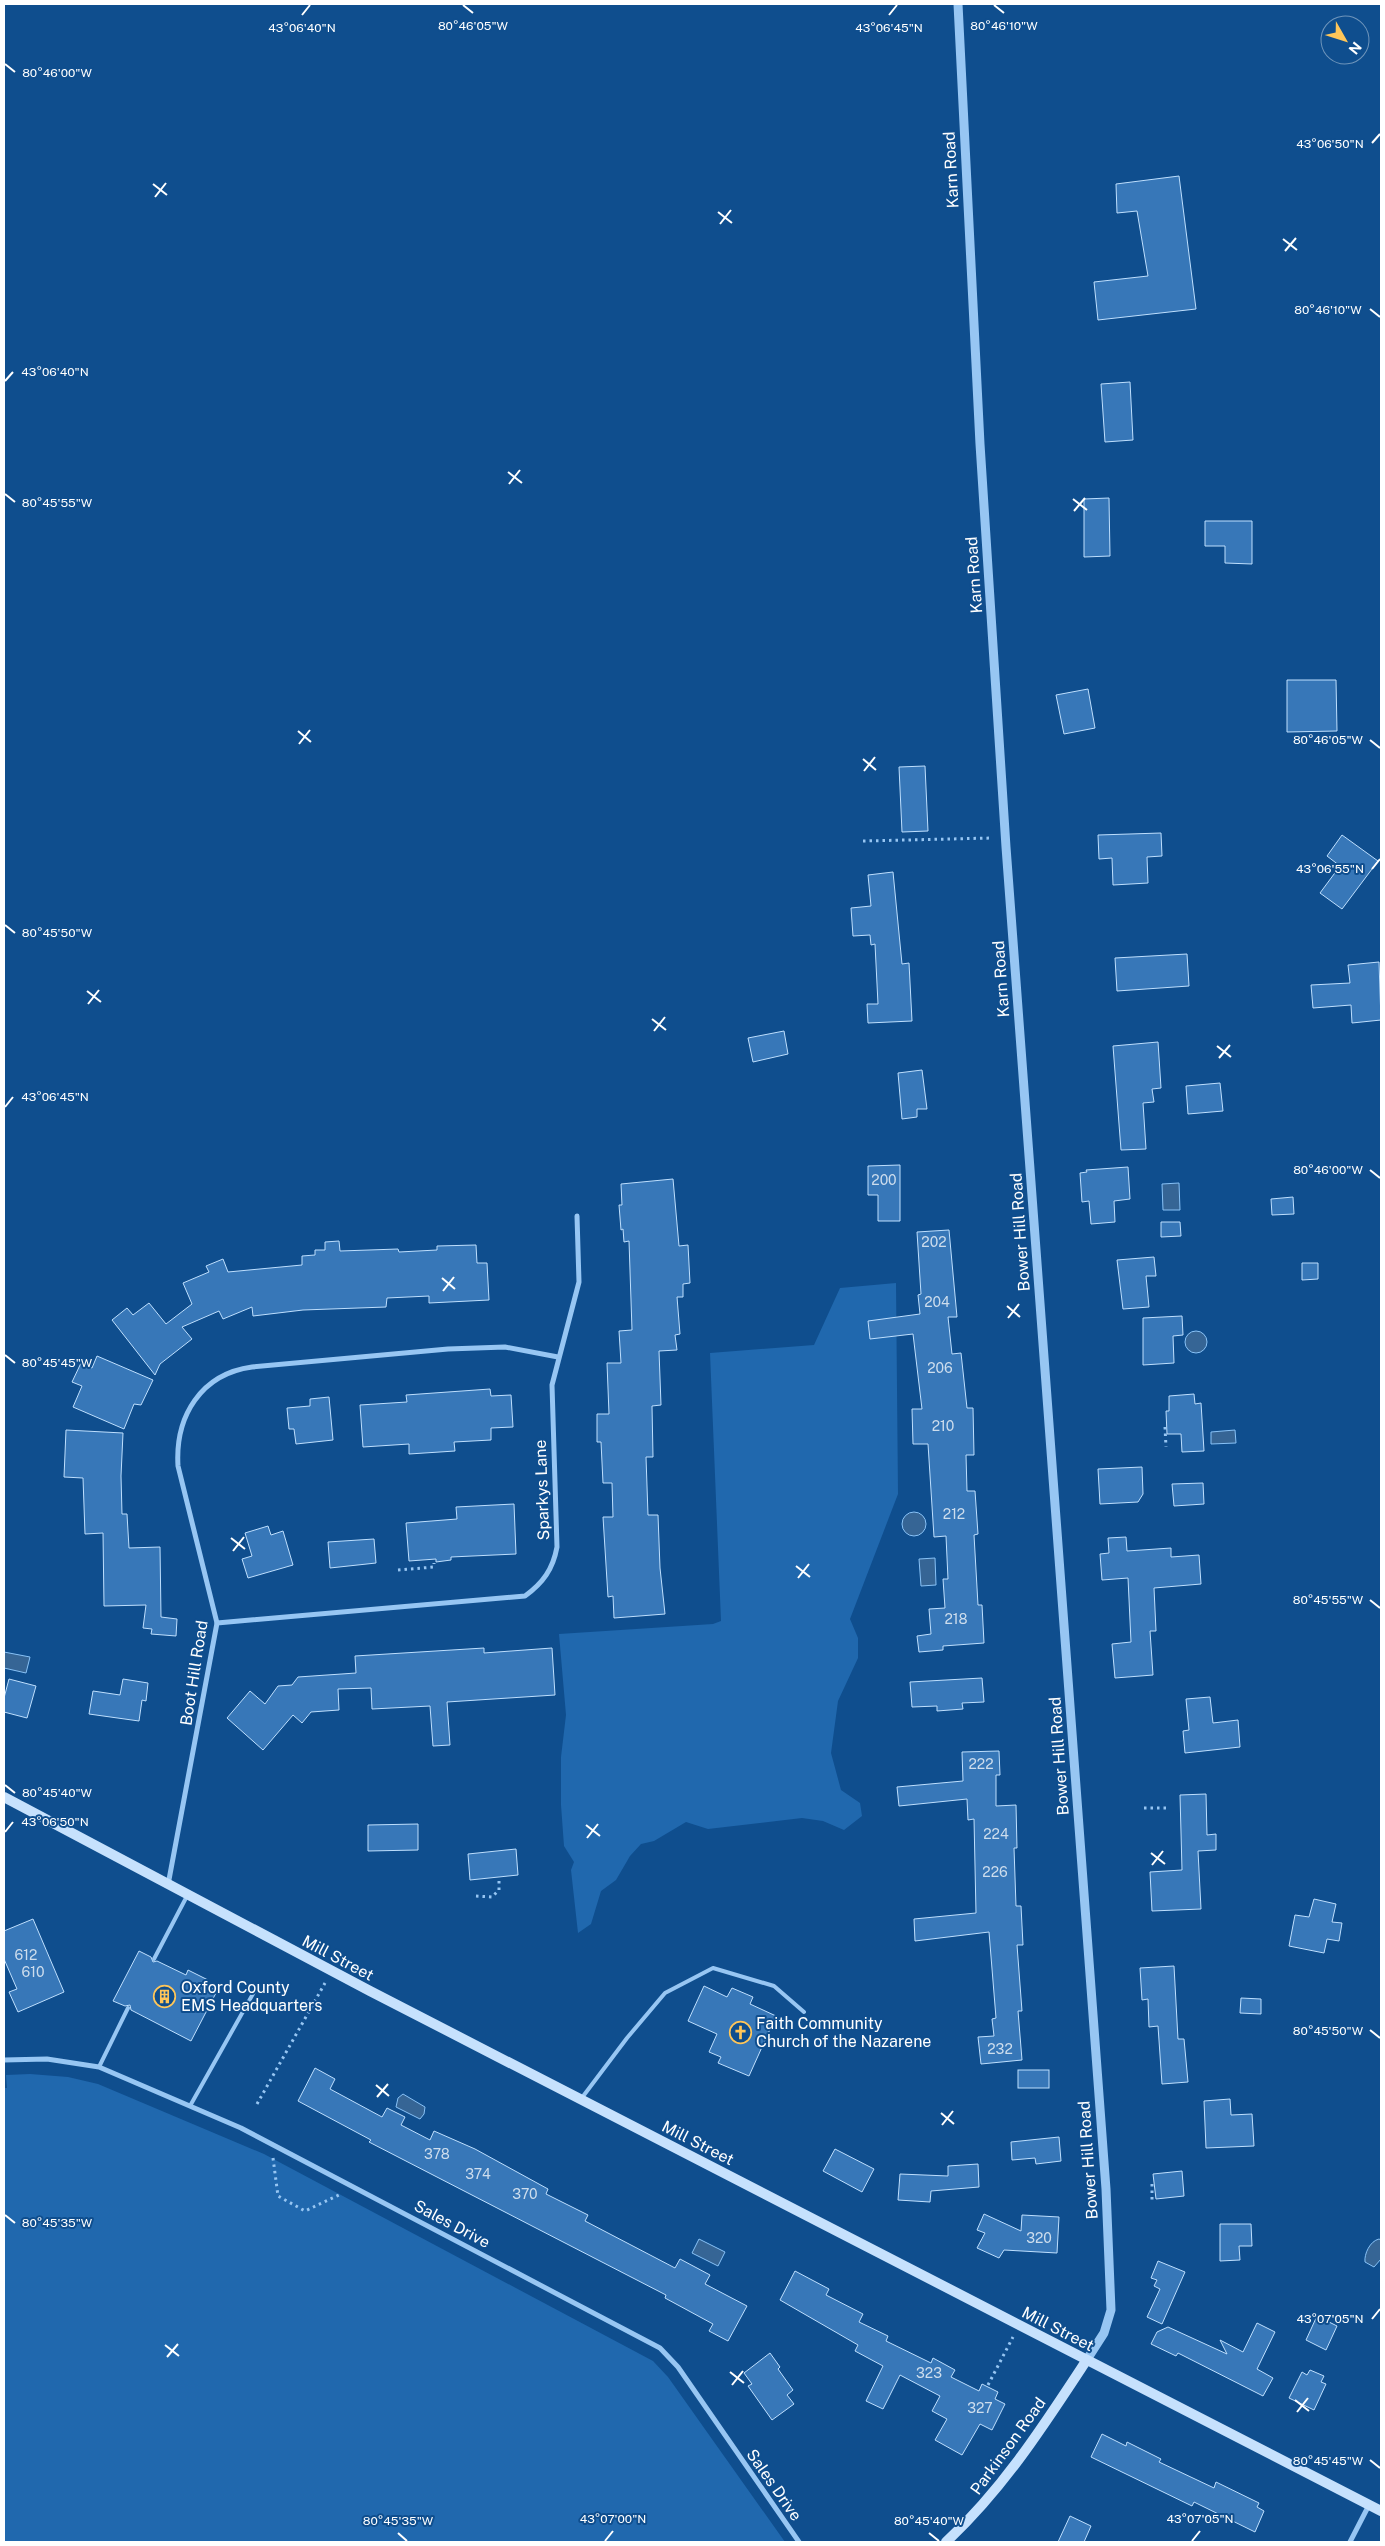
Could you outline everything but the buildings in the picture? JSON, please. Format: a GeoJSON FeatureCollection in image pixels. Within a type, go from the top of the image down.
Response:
{"type":"FeatureCollection","features":[{"type":"Feature","properties":{"kind":"main road","name":"Mill Street"},"geometry":{"type":"LineString","coordinates":[[4,1797],[331,1971],[1086,2361],[1381,2511]]}},
{"type":"Feature","properties":{"kind":"main road","name":"Parkinson Road"},"geometry":{"type":"LineString","coordinates":[[946,2542],[985,2504],[1003,2482],[1086,2361]]}},
{"type":"Feature","properties":{"kind":"street","name":"Karn Road"},"geometry":{"type":"LineString","coordinates":[[958,4],[980,444],[1028,1143]]}},
{"type":"Feature","properties":{"kind":"street","name":"Bower Hill Road"},"geometry":{"type":"LineString","coordinates":[[1028,1143],[1106,2189],[1111,2310],[1104,2333],[1086,2361]]}},
{"type":"Feature","properties":{"kind":"street","name":"Sparkys Lane"},"geometry":{"type":"LineString","coordinates":[[217,1623],[524,1596],[537,1587],[554,1562],[557,1547],[551,1413],[552,1385],[579,1282],[577,1216]]}},
{"type":"Feature","properties":{"kind":"street","name":"Boot Hill Road"},"geometry":{"type":"LineString","coordinates":[[168,1885],[217,1623],[178,1466],[177,1446],[180,1426],[198,1394],[236,1369],[448,1349],[505,1347],[558,1357]]}},
{"type":"Feature","properties":{"kind":"street","name":"Sales Drive"},"geometry":{"type":"LineString","coordinates":[[4,2060],[47,2059],[99,2068],[190,2106],[272,2143],[660,2348],[678,2367],[799,2542]]}},
{"type":"Feature","properties":{"kind":"street"},"geometry":{"type":"LineString","coordinates":[[1350,2542],[1369,2505]]}},
{"type":"Feature","properties":{"kind":"lane"},"geometry":{"type":"LineString","coordinates":[[154,1959],[187,1896]]}},
{"type":"Feature","properties":{"kind":"lane"},"geometry":{"type":"LineString","coordinates":[[581,2099],[627,2038],[665,1993],[713,1968],[774,1986],[804,2012]]}},
{"type":"Feature","properties":{"kind":"lane"},"geometry":{"type":"LineString","coordinates":[[190,2106],[254,1992]]}},
{"type":"Feature","properties":{"kind":"lane"},"geometry":{"type":"LineString","coordinates":[[99,2068],[128,2008]]}},
{"type":"Feature","properties":{"kind":"path"},"geometry":{"type":"LineString","coordinates":[[863,841],[1006,838]]}},
{"type":"Feature","properties":{"kind":"path"},"geometry":{"type":"LineString","coordinates":[[1165,1427],[1166,1447]]}},
{"type":"Feature","properties":{"kind":"path"},"geometry":{"type":"LineString","coordinates":[[398,1570],[434,1567],[434,1563]]}},
{"type":"Feature","properties":{"kind":"path"},"geometry":{"type":"LineString","coordinates":[[1144,1808],[1168,1808]]}},
{"type":"Feature","properties":{"kind":"path"},"geometry":{"type":"LineString","coordinates":[[476,1896],[492,1897],[499,1890],[499,1880]]}},
{"type":"Feature","properties":{"kind":"path"},"geometry":{"type":"LineString","coordinates":[[257,2104],[331,1971]]}},
{"type":"Feature","properties":{"kind":"path"},"geometry":{"type":"LineString","coordinates":[[272,2143],[278,2196],[305,2211],[355,2187]]}},
{"type":"Feature","properties":{"kind":"path"},"geometry":{"type":"LineString","coordinates":[[1152,2184],[1152,2203]]}},
{"type":"Feature","properties":{"kind":"path"},"geometry":{"type":"LineString","coordinates":[[988,2385],[1019,2326]]}},
{"type":"Feature","properties":{"kind":"shaded area"},"geometry":{"type":"Polygon","coordinates":[[[1179,1183],[1180,1210],[1163,1210],[1162,1184],[1179,1183]]]}},
{"type":"Feature","properties":{"kind":"shaded area"},"geometry":{"type":"Polygon","coordinates":[[[896,1283],[898,1494],[850,1619],[858,1638],[858,1658],[838,1701],[831,1753],[841,1790],[860,1803],[862,1816],[844,1830],[823,1821],[802,1818],[708,1829],[686,1822],[654,1841],[641,1844],[630,1856],[616,1880],[601,1891],[591,1924],[578,1933],[571,1870],[574,1862],[564,1846],[561,1805],[561,1757],[566,1715],[559,1634],[713,1624],[721,1621],[710,1353],[814,1345],[840,1288],[896,1283]]]}},
{"type":"Feature","properties":{"kind":"shaded area"},"geometry":{"type":"Polygon","coordinates":[[[1196,1331],[1204,1334],[1207,1342],[1204,1350],[1196,1353],[1188,1350],[1185,1342],[1188,1334],[1196,1331]]]}},
{"type":"Feature","properties":{"kind":"shaded area"},"geometry":{"type":"Polygon","coordinates":[[[1235,1430],[1236,1443],[1211,1444],[1211,1432],[1235,1430]]]}},
{"type":"Feature","properties":{"kind":"shaded area"},"geometry":{"type":"Polygon","coordinates":[[[914,1512],[923,1515],[926,1524],[923,1533],[914,1536],[905,1533],[902,1524],[905,1515],[914,1512]]]}},
{"type":"Feature","properties":{"kind":"shaded area"},"geometry":{"type":"Polygon","coordinates":[[[935,1558],[936,1585],[921,1586],[919,1559],[935,1558]]]}},
{"type":"Feature","properties":{"kind":"shaded area"},"geometry":{"type":"Polygon","coordinates":[[[4,1652],[30,1657],[26,1673],[4,1668],[4,1652]]]}},
{"type":"Feature","properties":{"kind":"shaded area"},"geometry":{"type":"Polygon","coordinates":[[[30,2074],[68,2077],[98,2084],[264,2154],[653,2361],[668,2377],[785,2542],[4,2542],[4,2088],[7,2088],[6,2075],[30,2074]]]}},
{"type":"Feature","properties":{"kind":"shaded area"},"geometry":{"type":"Polygon","coordinates":[[[403,2094],[425,2107],[424,2114],[420,2119],[396,2107],[398,2098],[403,2094]]]}},
{"type":"Feature","properties":{"kind":"shaded area"},"geometry":{"type":"Polygon","coordinates":[[[699,2239],[725,2252],[718,2266],[692,2253],[699,2239]]]}},
{"type":"Feature","properties":{"kind":"shaded area"},"geometry":{"type":"Polygon","coordinates":[[[1379,2239],[1381,2240],[1381,2259],[1374,2267],[1365,2262],[1365,2255],[1370,2245],[1379,2239]]]}},
{"type":"Feature","properties":{"kind":"place","name":"Oxford County EMS Headquarters"},"geometry":{"type":"Point","coordinates":[165,1996]}},
{"type":"Feature","properties":{"kind":"place","name":"Faith Community Church of the Nazarene"},"geometry":{"type":"Point","coordinates":[740,2032]}}]}
